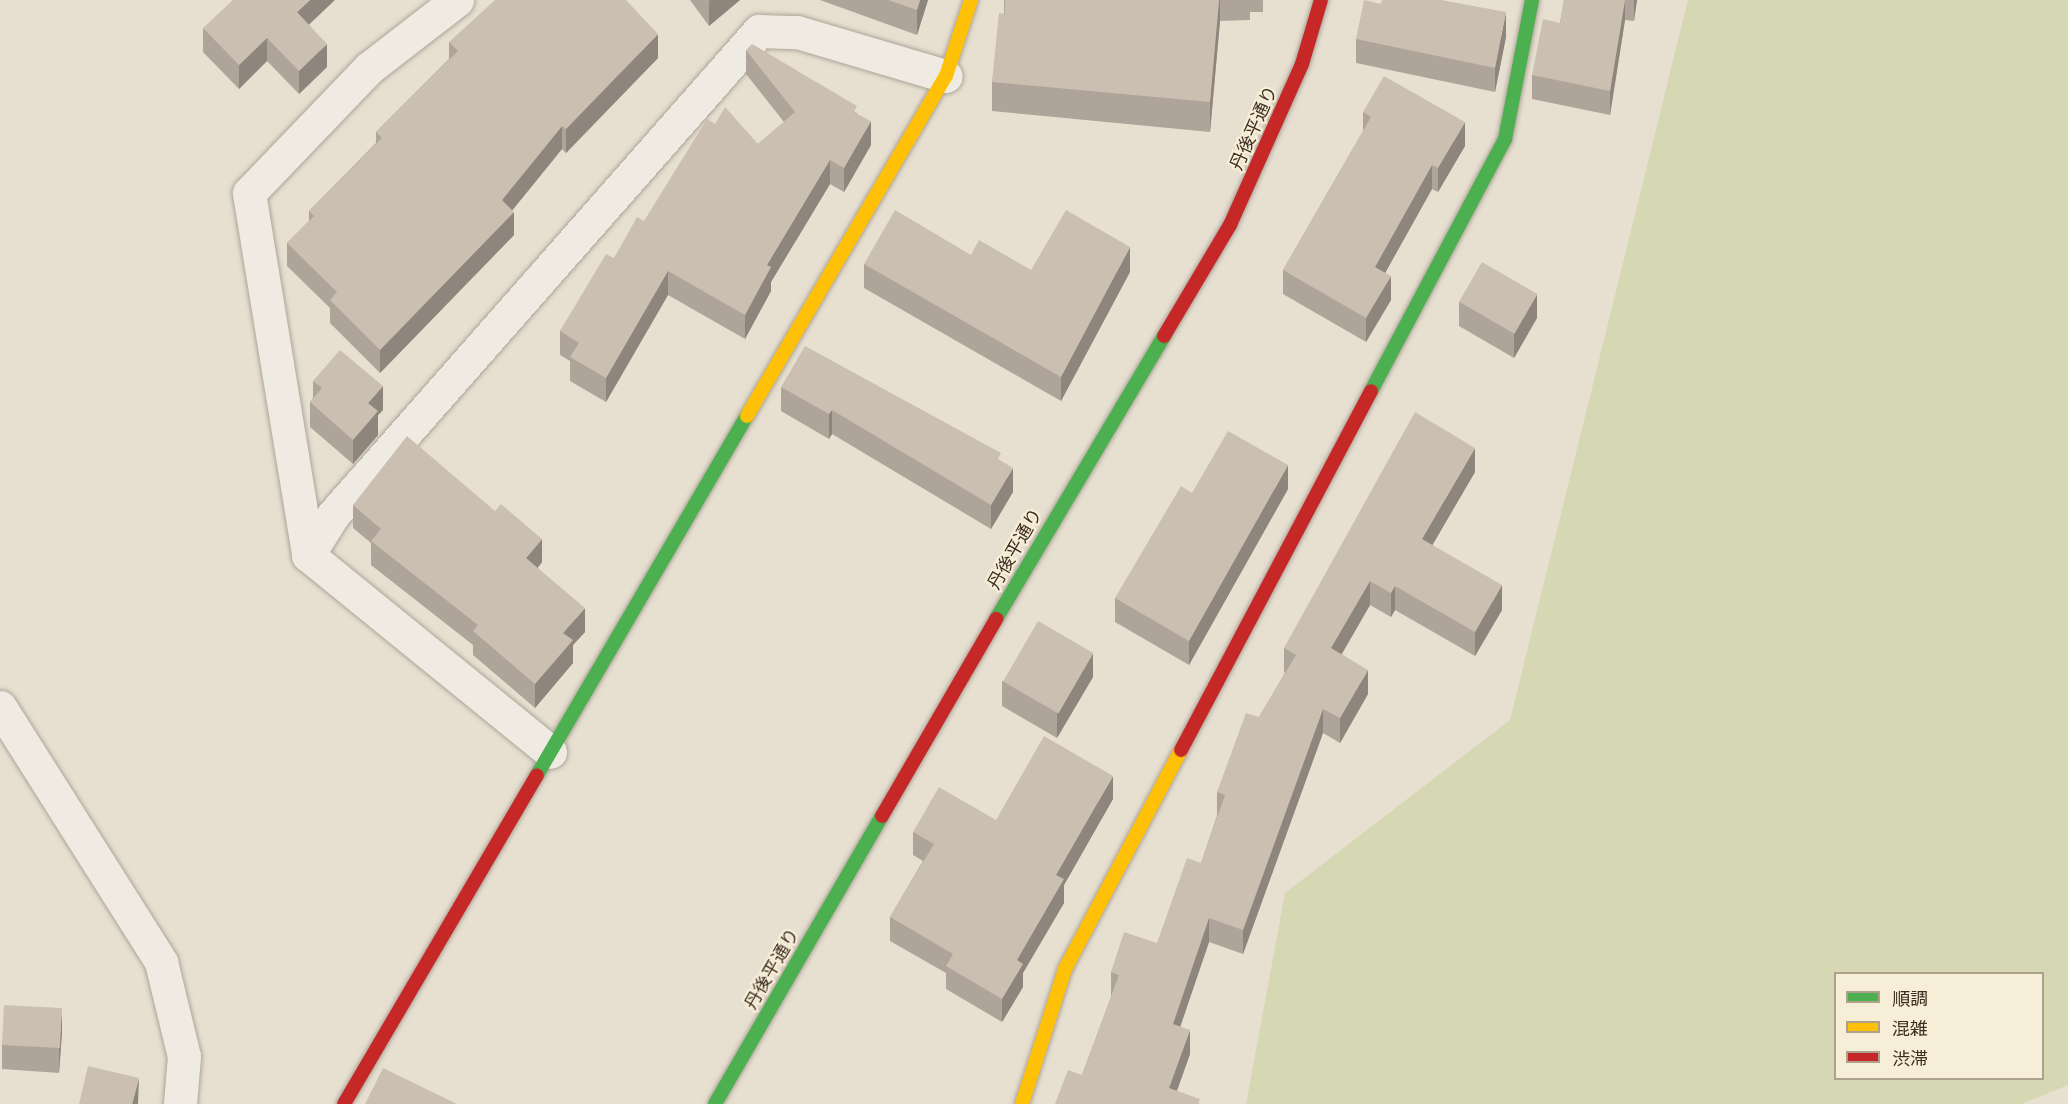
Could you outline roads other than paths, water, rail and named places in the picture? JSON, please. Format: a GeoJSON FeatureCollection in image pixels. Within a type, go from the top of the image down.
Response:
{"type":"FeatureCollection","features":[{"type":"Feature","properties":{"kind":"street"},"geometry":{"type":"LineString","coordinates":[[457,0],[369,68],[249,193],[308,555],[550,752]]}},
{"type":"Feature","properties":{"kind":"street"},"geometry":{"type":"LineString","coordinates":[[344,1104],[946,76],[971,0]]}},
{"type":"Feature","properties":{"kind":"street","name":"丹後平通り"},"geometry":{"type":"LineString","coordinates":[[716,1104],[1040,542],[1230,225],[1302,64],[1321,0]]}},
{"type":"Feature","properties":{"kind":"street"},"geometry":{"type":"LineString","coordinates":[[1022,1104],[1065,969],[1505,139],[1532,0]]}},
{"type":"Feature","properties":{"kind":"street"},"geometry":{"type":"LineString","coordinates":[[308,555],[333,515],[759,31],[797,32],[946,76]]}},
{"type":"Feature","properties":{"kind":"street"},"geometry":{"type":"LineString","coordinates":[[0,706],[162,962],[184,1056],[180,1104]]}}]}
